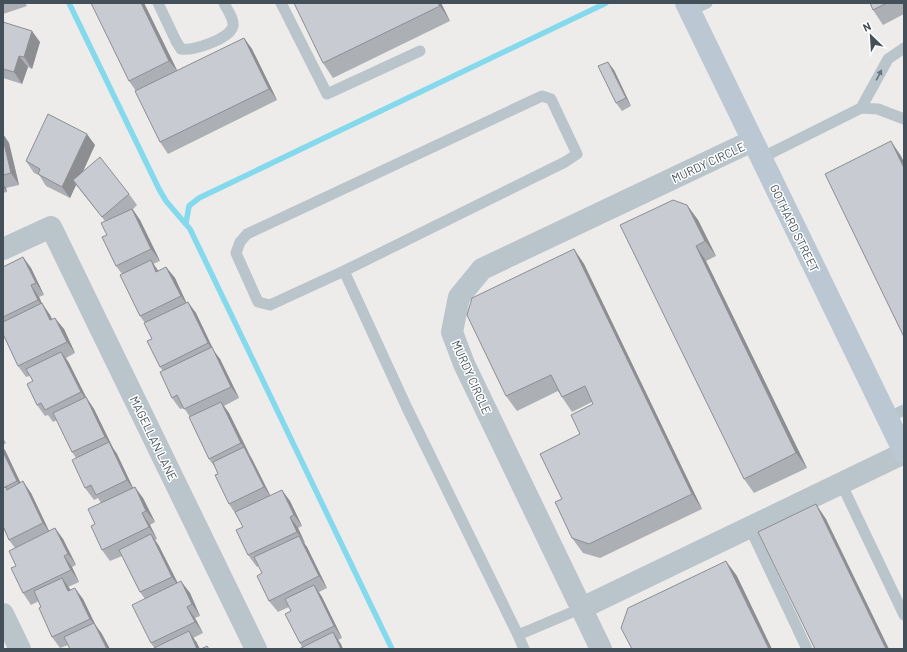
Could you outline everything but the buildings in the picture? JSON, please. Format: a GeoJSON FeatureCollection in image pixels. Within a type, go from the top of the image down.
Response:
{"type":"FeatureCollection","features":[{"type":"Feature","properties":{"kind":"street","name":"GOTHARD STREET"},"geometry":{"type":"LineString","coordinates":[[694,6],[756,149],[896,414],[904,453]]}},
{"type":"Feature","properties":{"kind":"street","name":"MURDY CIRCLE"},"geometry":{"type":"LineString","coordinates":[[601,649],[464,364],[452,332],[459,297],[482,269],[756,149]]}},
{"type":"Feature","properties":{"kind":"street","name":"MAGELLAN LANE"},"geometry":{"type":"LineString","coordinates":[[3,249],[51,227],[256,649]]}},
{"type":"Feature","properties":{"kind":"street"},"geometry":{"type":"LineString","coordinates":[[582,608],[904,453]]}},
{"type":"Feature","properties":{"kind":"street"},"geometry":{"type":"LineString","coordinates":[[3,614],[20,649]]}},
{"type":"Feature","properties":{"kind":"lane"},"geometry":{"type":"LineString","coordinates":[[158,3],[181,49],[189,50],[201,48],[230,33],[233,27],[233,20],[224,3]]}},
{"type":"Feature","properties":{"kind":"lane"},"geometry":{"type":"LineString","coordinates":[[281,3],[327,94],[420,51]]}},
{"type":"Feature","properties":{"kind":"lane"},"geometry":{"type":"LineString","coordinates":[[861,108],[888,59],[904,48]]}},
{"type":"Feature","properties":{"kind":"lane"},"geometry":{"type":"LineString","coordinates":[[542,96],[551,99],[577,154],[565,162],[344,271],[270,305],[263,304],[258,302],[236,253],[240,242],[247,234],[542,96]]}},
{"type":"Feature","properties":{"kind":"lane"},"geometry":{"type":"LineString","coordinates":[[756,149],[861,108],[878,109],[904,119]]}},
{"type":"Feature","properties":{"kind":"lane"},"geometry":{"type":"LineString","coordinates":[[344,271],[407,408],[524,649]]}},
{"type":"Feature","properties":{"kind":"lane"},"geometry":{"type":"LineString","coordinates":[[841,483],[904,615]]}},
{"type":"Feature","properties":{"kind":"lane"},"geometry":{"type":"LineString","coordinates":[[750,528],[807,649]]}},
{"type":"Feature","properties":{"kind":"lane"},"geometry":{"type":"LineString","coordinates":[[518,635],[582,608]]}},
{"type":"Feature","properties":{"kind":"waterway"},"geometry":{"type":"LineString","coordinates":[[69,3],[159,189],[166,201],[190,229],[392,649]]}},
{"type":"Feature","properties":{"kind":"waterway"},"geometry":{"type":"LineString","coordinates":[[186,223],[189,206],[199,198],[606,3]]}}]}
